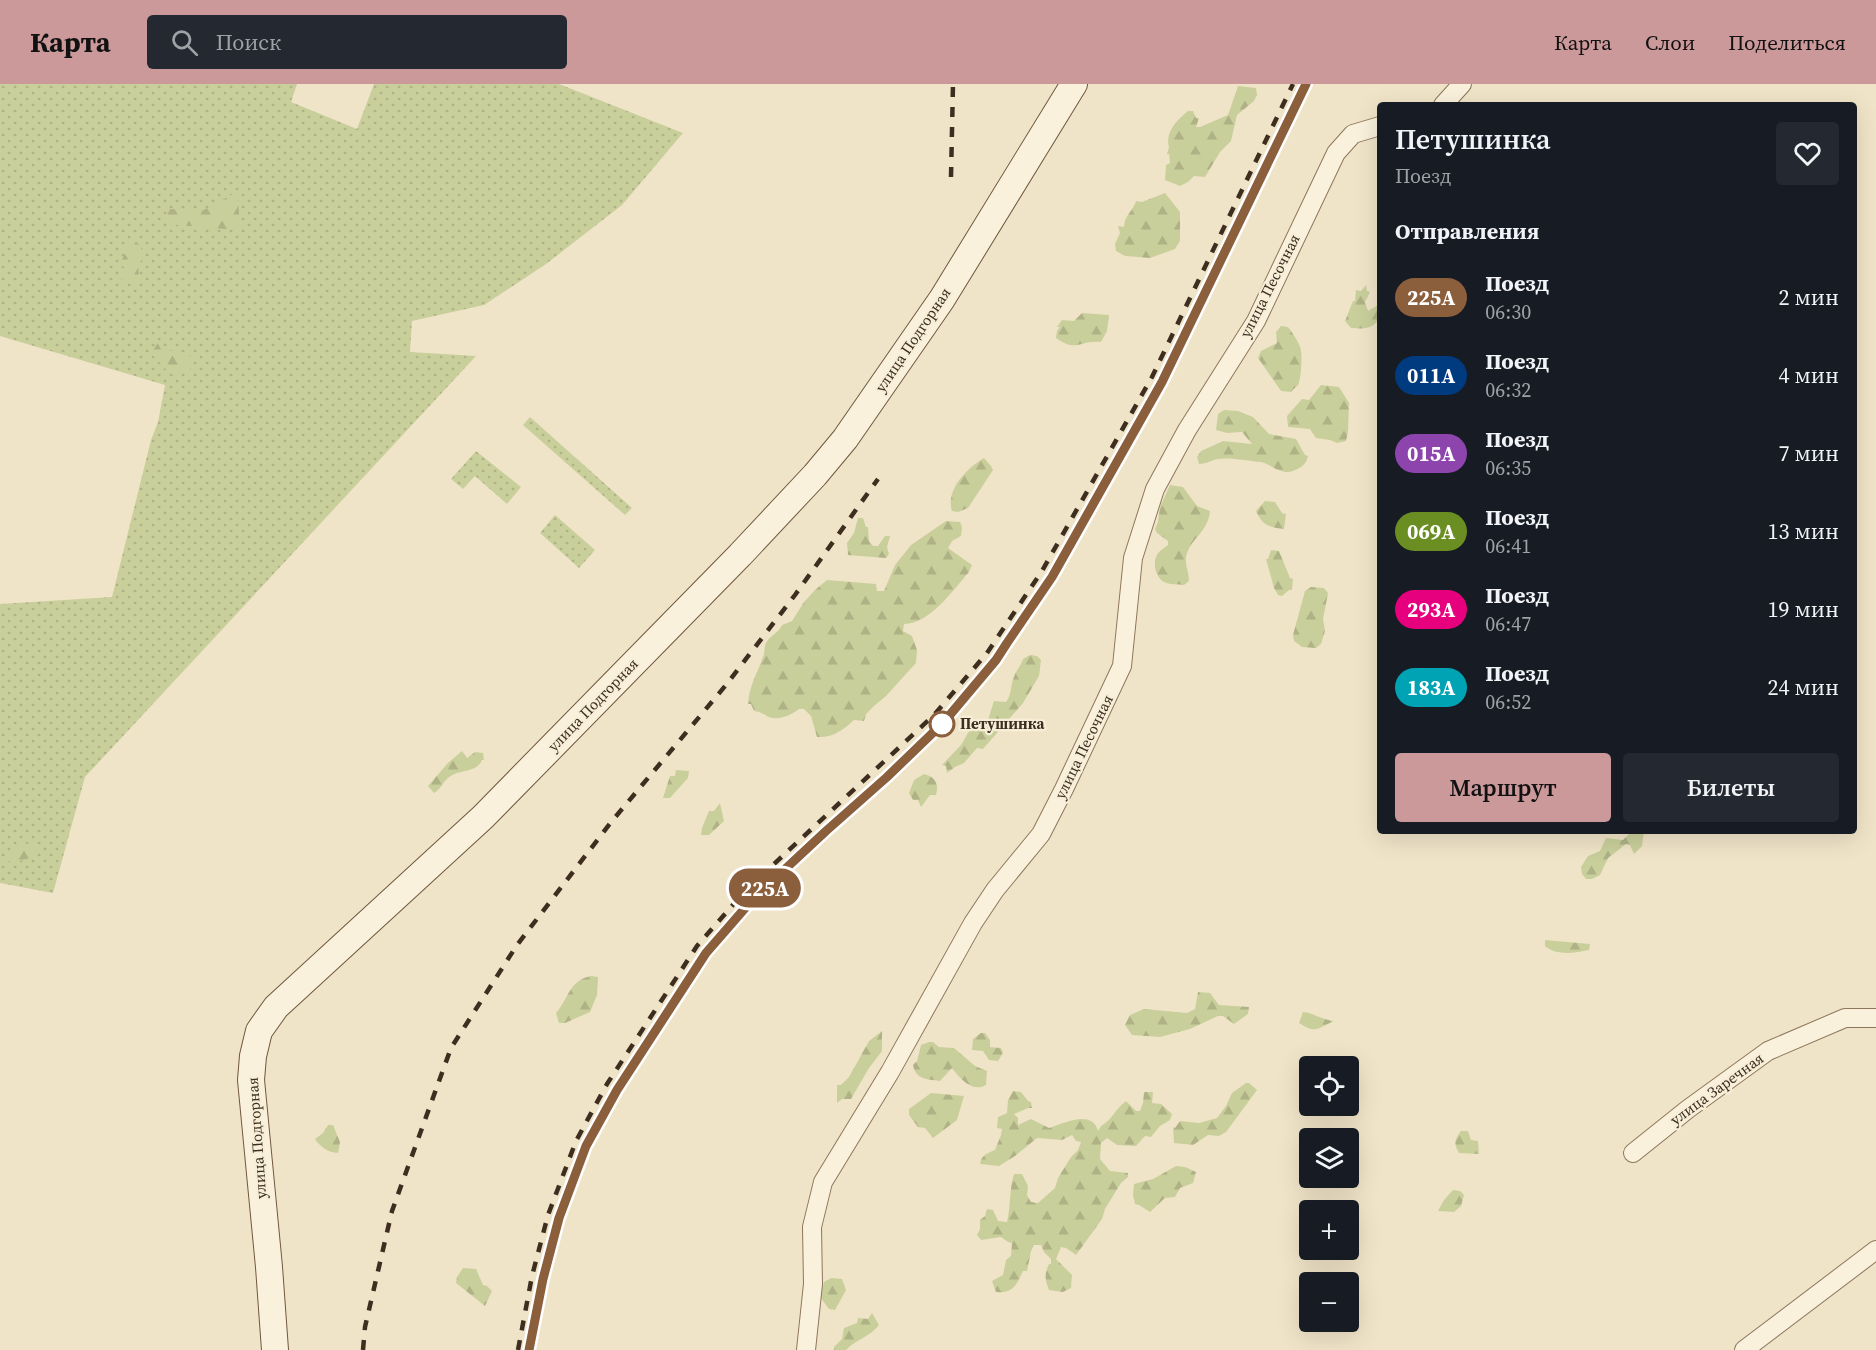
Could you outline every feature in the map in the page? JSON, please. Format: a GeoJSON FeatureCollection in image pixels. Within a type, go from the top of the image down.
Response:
{"type":"FeatureCollection","features":[{"type":"Feature","properties":{"kind":"main road","name":"улица Подгорная"},"geometry":{"type":"LineString","coordinates":[[275,1350],[250,1080],[259,1032],[276,1007],[483,817],[727,569],[815,475],[845,439],[942,299],[1074,84]]}},
{"type":"Feature","properties":{"kind":"street"},"geometry":{"type":"LineString","coordinates":[[1446,102],[1462,84]]}},
{"type":"Feature","properties":{"kind":"street","name":"улица Песочная"},"geometry":{"type":"LineString","coordinates":[[806,1350],[813,1284],[812,1227],[823,1182],[890,1072],[973,923],[995,890],[1041,834],[1122,666],[1133,558],[1155,489],[1187,430],[1256,321],[1336,153],[1353,134],[1377,127]]}},
{"type":"Feature","properties":{"kind":"street","name":"улица Заречная"},"geometry":{"type":"LineString","coordinates":[[1633,1153],[1688,1109],[1768,1051],[1845,1018],[1876,1018]]}},
{"type":"Feature","properties":{"kind":"street"},"geometry":{"type":"LineString","coordinates":[[1744,1350],[1876,1250]]}},
{"type":"Feature","properties":{"kind":"green space"},"geometry":{"type":"Polygon","coordinates":[[[0,84],[297,84],[291,102],[357,129],[374,84],[559,84],[683,133],[622,205],[546,264],[484,305],[412,321],[410,352],[476,356],[85,777],[53,893],[0,883],[0,604],[112,597],[151,440],[158,422],[165,385],[0,336],[0,84]]]}},
{"type":"Feature","properties":{"kind":"green space"},"geometry":{"type":"Polygon","coordinates":[[[1238,86],[1256,88],[1257,95],[1254,101],[1237,115],[1231,141],[1220,152],[1205,177],[1194,176],[1180,186],[1165,180],[1166,165],[1170,163],[1169,154],[1167,154],[1169,136],[1176,122],[1188,111],[1193,111],[1196,118],[1199,118],[1196,127],[1228,115],[1238,86]]]}},
{"type":"Feature","properties":{"kind":"green space"},"geometry":{"type":"Polygon","coordinates":[[[236,192],[239,211],[238,230],[167,224],[164,217],[170,209],[204,210],[236,192]]]}},
{"type":"Feature","properties":{"kind":"green space"},"geometry":{"type":"Polygon","coordinates":[[[1165,193],[1180,212],[1180,241],[1175,249],[1150,258],[1125,256],[1116,251],[1115,244],[1120,233],[1118,226],[1124,227],[1136,201],[1142,202],[1165,193]]]}},
{"type":"Feature","properties":{"kind":"green space"},"geometry":{"type":"Polygon","coordinates":[[[127,239],[138,243],[145,254],[138,264],[139,278],[134,282],[123,281],[121,276],[126,270],[120,263],[126,252],[127,239]]]}},
{"type":"Feature","properties":{"kind":"green space"},"geometry":{"type":"Polygon","coordinates":[[[1366,285],[1367,291],[1370,292],[1365,302],[1368,311],[1377,306],[1377,322],[1370,327],[1351,328],[1345,321],[1355,301],[1356,290],[1361,291],[1366,285]]]}},
{"type":"Feature","properties":{"kind":"green space"},"geometry":{"type":"Polygon","coordinates":[[[1082,313],[1109,315],[1107,331],[1101,342],[1069,345],[1056,338],[1060,327],[1057,327],[1062,320],[1074,321],[1082,313]]]}},
{"type":"Feature","properties":{"kind":"green space"},"geometry":{"type":"Polygon","coordinates":[[[1281,326],[1288,327],[1301,350],[1299,382],[1291,392],[1281,391],[1258,358],[1261,351],[1277,343],[1276,332],[1281,326]]]}},
{"type":"Feature","properties":{"kind":"green space"},"geometry":{"type":"Polygon","coordinates":[[[158,343],[165,350],[176,351],[191,357],[190,370],[183,374],[169,373],[151,353],[158,343]]]}},
{"type":"Feature","properties":{"kind":"green space"},"geometry":{"type":"Polygon","coordinates":[[[1321,385],[1339,387],[1349,403],[1346,441],[1337,443],[1316,438],[1310,429],[1288,427],[1287,416],[1302,399],[1309,400],[1321,385]]]}},
{"type":"Feature","properties":{"kind":"green space"},"geometry":{"type":"Polygon","coordinates":[[[1224,410],[1238,411],[1253,417],[1269,434],[1296,439],[1305,455],[1308,456],[1306,462],[1298,469],[1288,472],[1280,471],[1261,462],[1233,459],[1218,459],[1199,464],[1197,457],[1201,451],[1223,441],[1252,444],[1242,432],[1227,433],[1216,430],[1218,414],[1224,410]]]}},
{"type":"Feature","properties":{"kind":"green space"},"geometry":{"type":"Polygon","coordinates":[[[530,417],[632,508],[625,515],[523,425],[530,417]]]}},
{"type":"Feature","properties":{"kind":"green space"},"geometry":{"type":"Polygon","coordinates":[[[476,451],[521,487],[507,504],[475,476],[463,489],[451,479],[476,451]]]}},
{"type":"Feature","properties":{"kind":"green space"},"geometry":{"type":"Polygon","coordinates":[[[984,458],[993,470],[968,508],[958,512],[952,511],[952,495],[959,480],[984,458]]]}},
{"type":"Feature","properties":{"kind":"green space"},"geometry":{"type":"Polygon","coordinates":[[[1170,485],[1183,487],[1197,506],[1210,511],[1206,525],[1188,550],[1186,560],[1189,581],[1184,585],[1164,582],[1157,574],[1155,566],[1158,554],[1168,545],[1168,541],[1155,529],[1160,507],[1170,485]]]}},
{"type":"Feature","properties":{"kind":"green space"},"geometry":{"type":"Polygon","coordinates":[[[1265,501],[1275,502],[1282,513],[1286,514],[1284,529],[1271,527],[1261,520],[1256,511],[1265,501]]]}},
{"type":"Feature","properties":{"kind":"green space"},"geometry":{"type":"Polygon","coordinates":[[[555,515],[595,550],[579,568],[540,533],[555,515]]]}},
{"type":"Feature","properties":{"kind":"green space"},"geometry":{"type":"Polygon","coordinates":[[[858,518],[863,518],[868,527],[869,541],[873,546],[878,546],[885,536],[890,536],[887,547],[889,554],[886,558],[848,555],[847,543],[854,533],[858,518]]]}},
{"type":"Feature","properties":{"kind":"green space"},"geometry":{"type":"Polygon","coordinates":[[[946,521],[960,522],[962,527],[961,536],[952,541],[948,548],[972,565],[956,588],[932,612],[914,623],[904,624],[903,631],[912,636],[917,650],[916,663],[866,714],[864,721],[854,720],[837,733],[817,737],[811,716],[804,709],[799,709],[781,718],[769,717],[754,711],[751,704],[748,704],[749,698],[766,643],[782,625],[792,621],[815,590],[827,580],[876,584],[877,591],[884,591],[895,565],[911,545],[946,521]]]}},
{"type":"Feature","properties":{"kind":"green space"},"geometry":{"type":"Polygon","coordinates":[[[1271,550],[1279,551],[1290,578],[1293,579],[1292,590],[1282,596],[1278,595],[1274,588],[1266,559],[1271,550]]]}},
{"type":"Feature","properties":{"kind":"green space"},"geometry":{"type":"Polygon","coordinates":[[[1311,587],[1324,588],[1328,593],[1323,619],[1325,631],[1321,644],[1316,648],[1302,647],[1294,641],[1293,635],[1305,591],[1311,587]]]}},
{"type":"Feature","properties":{"kind":"green space"},"geometry":{"type":"Polygon","coordinates":[[[1030,655],[1037,656],[1041,660],[1039,676],[1023,703],[983,749],[977,748],[964,763],[947,773],[946,766],[942,765],[961,745],[972,726],[988,720],[994,701],[1006,702],[1016,672],[1023,659],[1030,655]]]}},
{"type":"Feature","properties":{"kind":"green space"},"geometry":{"type":"Polygon","coordinates":[[[462,751],[467,758],[475,752],[483,753],[484,760],[472,769],[448,778],[434,793],[428,786],[462,751]]]}},
{"type":"Feature","properties":{"kind":"green space"},"geometry":{"type":"Polygon","coordinates":[[[676,770],[689,771],[688,778],[670,798],[663,798],[670,776],[675,776],[676,770]]]}},
{"type":"Feature","properties":{"kind":"green space"},"geometry":{"type":"Polygon","coordinates":[[[924,774],[934,779],[937,791],[936,795],[930,795],[921,807],[918,800],[913,800],[909,793],[914,780],[924,774]]]}},
{"type":"Feature","properties":{"kind":"green space"},"geometry":{"type":"Polygon","coordinates":[[[720,803],[724,821],[709,835],[701,835],[709,811],[714,811],[720,803]]]}},
{"type":"Feature","properties":{"kind":"green space"},"geometry":{"type":"Polygon","coordinates":[[[1629,834],[1644,834],[1642,846],[1634,854],[1630,845],[1626,844],[1608,858],[1600,875],[1586,879],[1581,867],[1588,856],[1600,851],[1606,838],[1623,840],[1629,834]]]}},
{"type":"Feature","properties":{"kind":"green space"},"geometry":{"type":"Polygon","coordinates":[[[32,843],[37,848],[33,857],[17,862],[6,861],[14,846],[32,843]]]}},
{"type":"Feature","properties":{"kind":"green space"},"geometry":{"type":"Polygon","coordinates":[[[1545,940],[1590,944],[1589,950],[1572,953],[1560,952],[1545,946],[1545,940]]]}},
{"type":"Feature","properties":{"kind":"green space"},"geometry":{"type":"Polygon","coordinates":[[[591,976],[598,977],[597,995],[590,1012],[565,1023],[559,1023],[556,1013],[573,986],[591,976]]]}},
{"type":"Feature","properties":{"kind":"green space"},"geometry":{"type":"Polygon","coordinates":[[[1198,992],[1210,993],[1219,1005],[1249,1007],[1248,1014],[1234,1024],[1223,1016],[1218,1016],[1190,1029],[1160,1037],[1132,1035],[1125,1025],[1130,1015],[1144,1009],[1187,1013],[1195,1009],[1198,992]]]}},
{"type":"Feature","properties":{"kind":"green space"},"geometry":{"type":"Polygon","coordinates":[[[1303,1012],[1334,1021],[1316,1029],[1309,1028],[1299,1023],[1303,1012]]]}},
{"type":"Feature","properties":{"kind":"green space"},"geometry":{"type":"Polygon","coordinates":[[[882,1031],[882,1051],[851,1099],[842,1099],[837,1103],[837,1085],[841,1085],[849,1077],[869,1041],[882,1031]]]}},
{"type":"Feature","properties":{"kind":"green space"},"geometry":{"type":"Polygon","coordinates":[[[985,1033],[990,1040],[990,1047],[1001,1048],[1003,1053],[998,1061],[989,1060],[983,1051],[972,1050],[973,1039],[985,1033]]]}},
{"type":"Feature","properties":{"kind":"green space"},"geometry":{"type":"Polygon","coordinates":[[[929,1042],[939,1047],[954,1048],[975,1066],[987,1071],[986,1085],[972,1086],[952,1068],[940,1081],[919,1076],[913,1065],[917,1061],[921,1045],[929,1042]]]}},
{"type":"Feature","properties":{"kind":"green space"},"geometry":{"type":"Polygon","coordinates":[[[1246,1083],[1257,1090],[1226,1132],[1219,1136],[1208,1135],[1193,1145],[1174,1143],[1173,1127],[1175,1128],[1180,1121],[1199,1123],[1217,1118],[1232,1093],[1246,1083]]]}},
{"type":"Feature","properties":{"kind":"green space"},"geometry":{"type":"Polygon","coordinates":[[[1013,1091],[1021,1092],[1031,1102],[1032,1108],[1014,1114],[1018,1118],[1018,1125],[1031,1119],[1049,1128],[1084,1119],[1095,1124],[1098,1131],[1126,1101],[1136,1111],[1140,1111],[1144,1092],[1153,1092],[1152,1103],[1161,1104],[1172,1114],[1170,1120],[1160,1126],[1151,1137],[1145,1136],[1136,1146],[1117,1145],[1107,1138],[1101,1143],[1100,1159],[1110,1171],[1128,1173],[1128,1177],[1121,1183],[1105,1209],[1102,1219],[1076,1255],[1061,1247],[1056,1259],[1072,1275],[1071,1288],[1063,1292],[1049,1290],[1046,1274],[1051,1259],[1041,1245],[1034,1245],[1027,1271],[1023,1271],[1010,1290],[996,1292],[992,1281],[1003,1275],[1006,1260],[1011,1256],[1012,1243],[1001,1237],[981,1240],[977,1235],[980,1220],[985,1216],[987,1209],[993,1210],[998,1221],[1007,1222],[1014,1174],[1022,1174],[1028,1186],[1027,1195],[1031,1202],[1038,1203],[1055,1188],[1058,1178],[1081,1142],[1076,1141],[1072,1135],[1062,1140],[1037,1138],[999,1166],[980,1164],[983,1156],[995,1150],[1002,1129],[997,1128],[998,1117],[1007,1113],[1008,1100],[1013,1091]]]}},
{"type":"Feature","properties":{"kind":"green space"},"geometry":{"type":"Polygon","coordinates":[[[931,1093],[964,1096],[957,1120],[933,1138],[925,1128],[918,1127],[909,1115],[909,1109],[931,1093]]]}},
{"type":"Feature","properties":{"kind":"green space"},"geometry":{"type":"Polygon","coordinates":[[[328,1125],[333,1125],[340,1142],[338,1153],[325,1149],[315,1139],[328,1125]]]}},
{"type":"Feature","properties":{"kind":"green space"},"geometry":{"type":"Polygon","coordinates":[[[1461,1131],[1468,1131],[1471,1140],[1478,1141],[1479,1154],[1459,1153],[1456,1141],[1461,1131]]]}},
{"type":"Feature","properties":{"kind":"green space"},"geometry":{"type":"Polygon","coordinates":[[[1176,1166],[1196,1172],[1193,1183],[1180,1188],[1175,1197],[1165,1198],[1150,1212],[1135,1204],[1134,1184],[1153,1179],[1176,1166]]]}},
{"type":"Feature","properties":{"kind":"green space"},"geometry":{"type":"Polygon","coordinates":[[[1453,1190],[1460,1191],[1464,1195],[1461,1206],[1454,1212],[1438,1211],[1444,1200],[1453,1190]]]}},
{"type":"Feature","properties":{"kind":"green space"},"geometry":{"type":"Polygon","coordinates":[[[463,1268],[476,1269],[483,1285],[492,1291],[485,1306],[456,1283],[463,1268]]]}},
{"type":"Feature","properties":{"kind":"green space"},"geometry":{"type":"Polygon","coordinates":[[[831,1278],[842,1279],[846,1290],[835,1310],[829,1309],[820,1297],[824,1282],[831,1278]]]}},
{"type":"Feature","properties":{"kind":"green space"},"geometry":{"type":"Polygon","coordinates":[[[872,1313],[879,1325],[875,1329],[846,1350],[834,1350],[842,1339],[844,1328],[857,1323],[858,1318],[868,1319],[872,1313]]]}},
{"type":"Feature","properties":{"kind":"railway"},"geometry":{"type":"LineString","coordinates":[[951,177],[953,84]]}},
{"type":"Feature","properties":{"kind":"railway"},"geometry":{"type":"LineString","coordinates":[[518,1350],[532,1276],[548,1215],[576,1141],[607,1084],[697,946],[745,891],[934,715],[987,653],[1042,571],[1152,377],[1293,84]]}},
{"type":"Feature","properties":{"kind":"railway"},"geometry":{"type":"LineString","coordinates":[[529,1350],[543,1279],[559,1218],[587,1146],[617,1090],[706,953],[753,899],[943,723],[996,660],[1052,577],[1162,382],[1306,84]]}},
{"type":"Feature","properties":{"kind":"railway"},"geometry":{"type":"LineString","coordinates":[[363,1350],[365,1327],[392,1211],[451,1048],[517,945],[612,821],[726,685],[795,595],[878,479]]}},
{"type":"Feature","properties":{"kind":"train","name":"225А"},"geometry":{"type":"LineString","coordinates":[[529,1350],[543,1279],[559,1218],[586,1146],[617,1090],[706,953],[753,899],[943,723],[996,660],[1052,577],[1162,382],[1306,84]]}},
{"type":"Feature","properties":{"kind":"place","name":"Петушинка"},"geometry":{"type":"Point","coordinates":[942,724]}}]}
